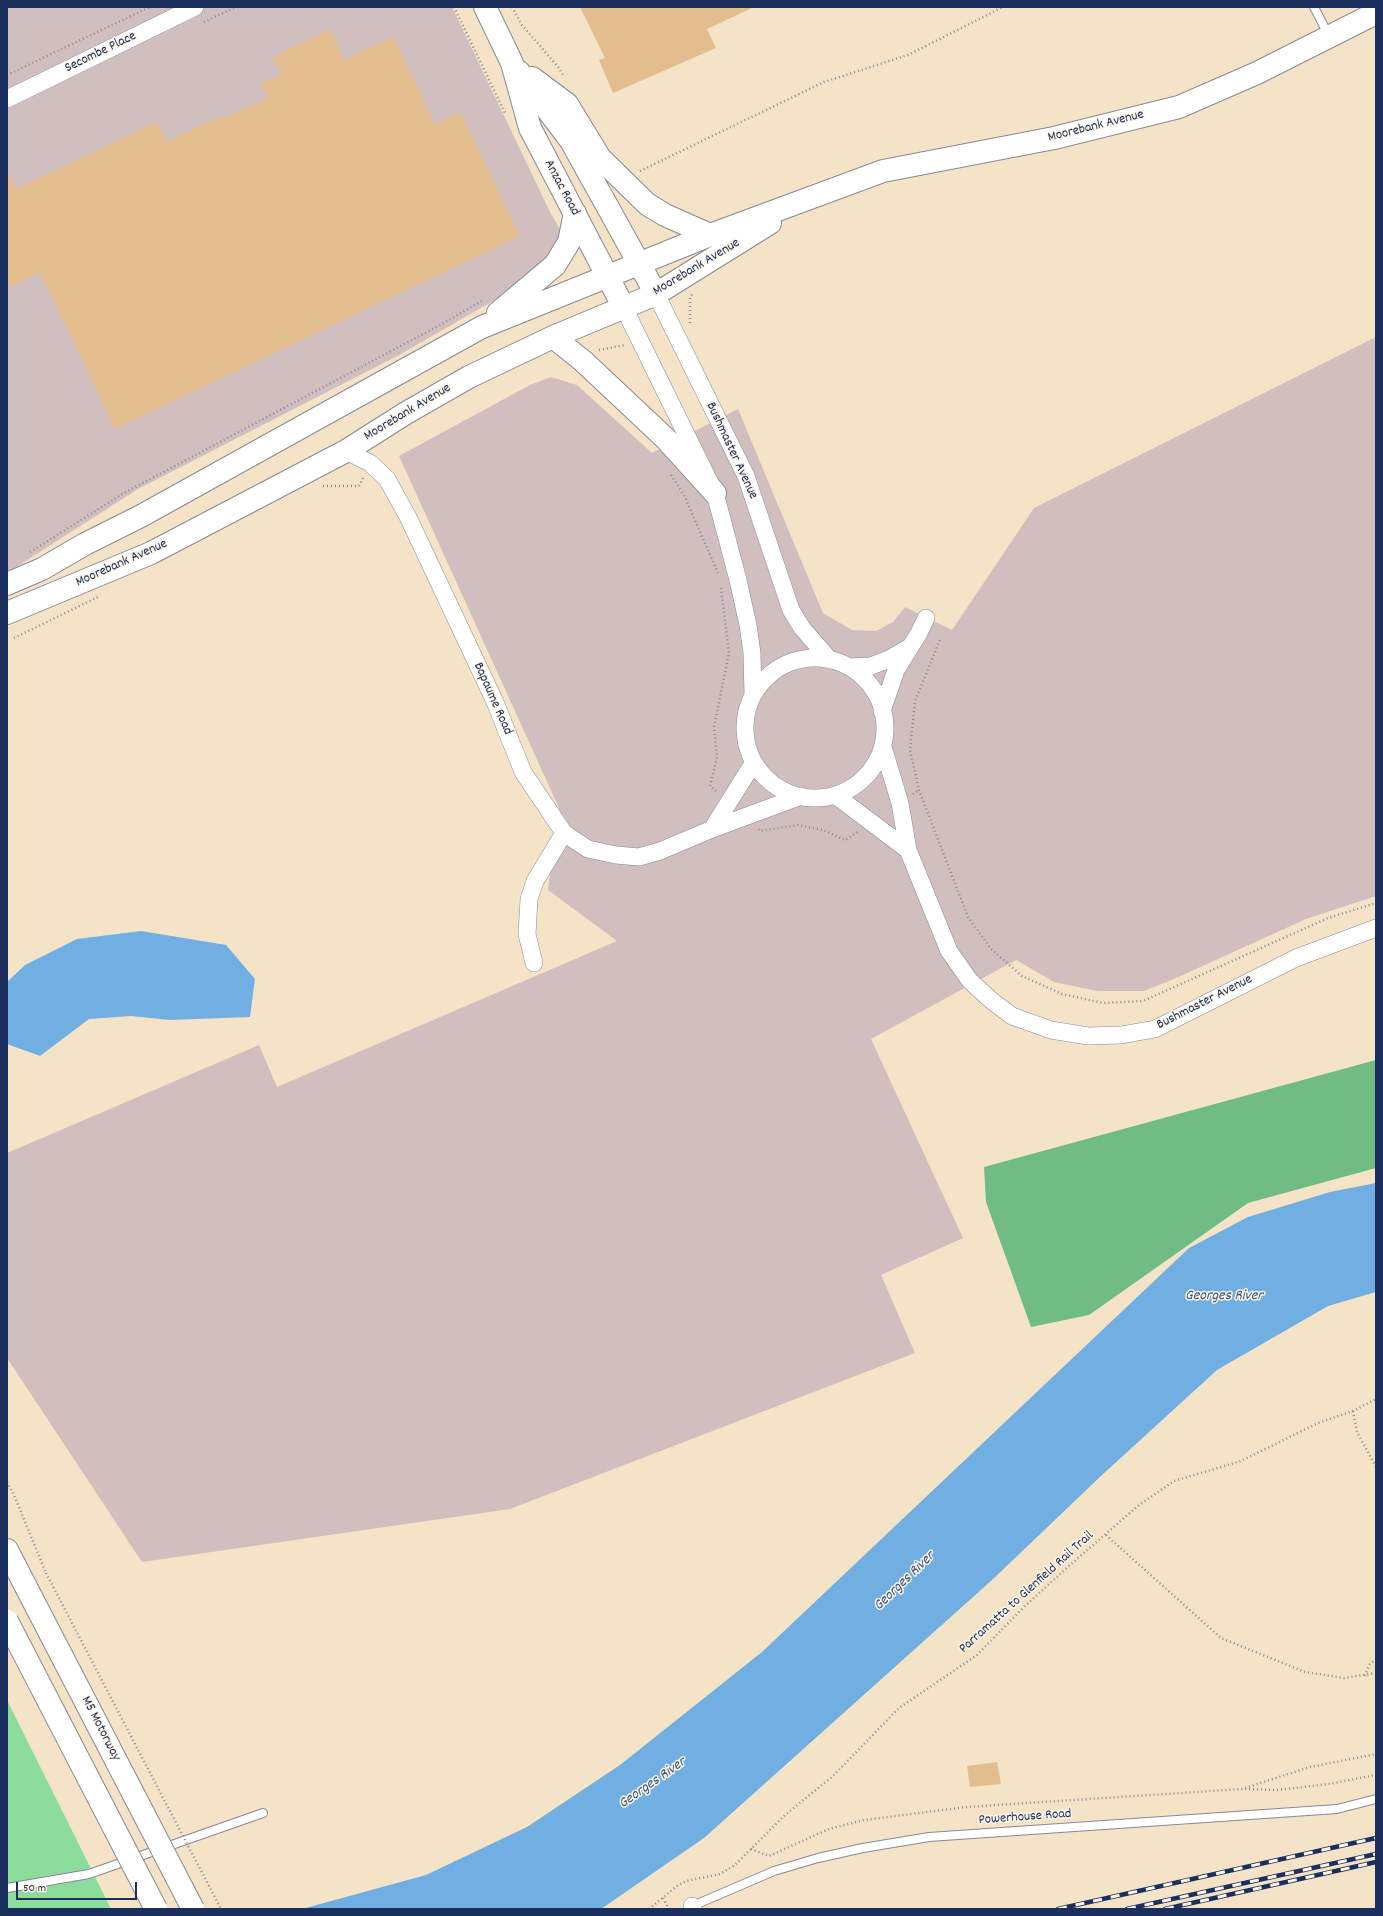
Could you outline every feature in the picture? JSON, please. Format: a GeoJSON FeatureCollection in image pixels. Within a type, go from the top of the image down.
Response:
{"type":"FeatureCollection","features":[{"type":"Feature","properties":{"kind":"main road","name":"Anzac Road"},"geometry":{"type":"LineString","coordinates":[[485,7],[512,63],[530,128],[624,308]]}},
{"type":"Feature","properties":{"kind":"main road","name":"Moorebank Avenue"},"geometry":{"type":"LineString","coordinates":[[7,584],[42,569],[84,544],[141,516],[482,327],[710,235],[803,202],[883,171],[1054,138],[1179,107],[1257,73],[1376,13]]}},
{"type":"Feature","properties":{"kind":"main road","name":"Anzac Road"},"geometry":{"type":"LineString","coordinates":[[512,63],[571,141],[640,263]]}},
{"type":"Feature","properties":{"kind":"main road"},"geometry":{"type":"LineString","coordinates":[[512,63],[567,104],[600,158],[647,204],[665,215],[710,235]]}},
{"type":"Feature","properties":{"kind":"main road","name":"Moorebank Avenue"},"geometry":{"type":"LineString","coordinates":[[7,613],[152,553],[346,452],[406,413],[469,377],[552,337],[656,294],[803,202]]}},
{"type":"Feature","properties":{"kind":"main road"},"geometry":{"type":"LineString","coordinates":[[482,327],[555,265],[569,242],[575,213]]}},
{"type":"Feature","properties":{"kind":"main road","name":"Bushmaster Avenue"},"geometry":{"type":"LineString","coordinates":[[640,263],[656,294]]}},
{"type":"Feature","properties":{"kind":"main road"},"geometry":{"type":"LineString","coordinates":[[552,337],[583,361],[666,439],[715,493]]}},
{"type":"Feature","properties":{"kind":"main road","name":"M5 Motorway"},"geometry":{"type":"LineString","coordinates":[[7,1550],[193,1909]]}},
{"type":"Feature","properties":{"kind":"main road"},"geometry":{"type":"LineString","coordinates":[[7,1621],[156,1909]]}},
{"type":"Feature","properties":{"kind":"street","name":"Secombe Place"},"geometry":{"type":"LineString","coordinates":[[7,99],[195,7]]}},
{"type":"Feature","properties":{"kind":"street","name":"Bushmaster Avenue"},"geometry":{"type":"LineString","coordinates":[[656,294],[746,476],[791,610],[802,628],[829,659]]}},
{"type":"Feature","properties":{"kind":"street"},"geometry":{"type":"LineString","coordinates":[[624,308],[715,493],[738,580],[748,625],[752,653],[752,695],[746,717],[746,740],[754,762],[768,780],[788,793],[811,798],[835,795],[856,785],[872,768],[882,747],[885,724],[880,701],[868,682],[850,667],[829,659],[807,658],[785,664],[766,677],[752,695]]}},
{"type":"Feature","properties":{"kind":"street","name":"Bapaume Road"},"geometry":{"type":"LineString","coordinates":[[346,452],[370,463],[387,479],[408,517],[495,702],[523,772],[564,833]]}},
{"type":"Feature","properties":{"kind":"street"},"geometry":{"type":"LineString","coordinates":[[882,711],[896,670],[908,648],[919,633],[926,618]]}},
{"type":"Feature","properties":{"kind":"street"},"geometry":{"type":"LineString","coordinates":[[850,667],[871,666],[889,659],[908,648]]}},
{"type":"Feature","properties":{"kind":"street","name":"Bushmaster Avenue"},"geometry":{"type":"LineString","coordinates":[[882,747],[900,803],[908,850],[949,951],[970,981],[992,1001],[1012,1016],[1051,1030],[1088,1036],[1121,1035],[1155,1029],[1296,958],[1376,928]]}},
{"type":"Feature","properties":{"kind":"street"},"geometry":{"type":"LineString","coordinates":[[712,829],[754,762]]}},
{"type":"Feature","properties":{"kind":"street"},"geometry":{"type":"LineString","coordinates":[[835,795],[908,850]]}},
{"type":"Feature","properties":{"kind":"street"},"geometry":{"type":"LineString","coordinates":[[534,963],[527,934],[529,899],[535,881],[564,833],[588,849],[616,856],[639,857],[660,851],[712,829],[801,796]]}},
{"type":"Feature","properties":{"kind":"lane"},"geometry":{"type":"LineString","coordinates":[[1314,7],[1330,37]]}},
{"type":"Feature","properties":{"kind":"lane","name":"Powerhouse Road"},"geometry":{"type":"LineString","coordinates":[[690,1908],[768,1874],[810,1861],[863,1848],[929,1837],[1337,1809],[1376,1799]]}},
{"type":"Feature","properties":{"kind":"lane"},"geometry":{"type":"LineString","coordinates":[[7,1888],[89,1874],[263,1813]]}},
{"type":"Feature","properties":{"kind":"path"},"geometry":{"type":"LineString","coordinates":[[7,75],[150,7]]}},
{"type":"Feature","properties":{"kind":"path"},"geometry":{"type":"LineString","coordinates":[[454,7],[505,114]]}},
{"type":"Feature","properties":{"kind":"path"},"geometry":{"type":"LineString","coordinates":[[512,7],[522,25],[559,68],[567,82]]}},
{"type":"Feature","properties":{"kind":"path"},"geometry":{"type":"LineString","coordinates":[[638,172],[824,82],[908,55],[1003,7]]}},
{"type":"Feature","properties":{"kind":"path"},"geometry":{"type":"LineString","coordinates":[[689,319],[690,298],[694,292]]}},
{"type":"Feature","properties":{"kind":"path"},"geometry":{"type":"LineString","coordinates":[[26,555],[124,493],[442,324],[487,298]]}},
{"type":"Feature","properties":{"kind":"path"},"geometry":{"type":"LineString","coordinates":[[598,350],[626,345]]}},
{"type":"Feature","properties":{"kind":"path"},"geometry":{"type":"LineString","coordinates":[[668,469],[684,495],[720,580]]}},
{"type":"Feature","properties":{"kind":"path"},"geometry":{"type":"LineString","coordinates":[[710,786],[717,757],[714,727],[729,653],[721,587]]}},
{"type":"Feature","properties":{"kind":"path"},"geometry":{"type":"LineString","coordinates":[[940,640],[915,701],[910,750],[919,790],[968,917],[991,949],[1022,976],[1062,994],[1103,1003],[1143,1001],[1328,918],[1376,903]]}},
{"type":"Feature","properties":{"kind":"path"},"geometry":{"type":"LineString","coordinates":[[760,830],[798,825],[823,830],[845,840]]}},
{"type":"Feature","properties":{"kind":"path","name":"Parramatta to Glenfield Rail Trail"},"geometry":{"type":"LineString","coordinates":[[649,1909],[686,1881],[720,1874],[735,1866],[785,1815],[833,1776],[898,1708],[977,1655],[1025,1606],[1139,1505],[1174,1481],[1241,1461],[1318,1423],[1354,1411],[1376,1400]]}},
{"type":"Feature","properties":{"kind":"path"},"geometry":{"type":"LineString","coordinates":[[1354,1411],[1357,1432],[1376,1467]]}},
{"type":"Feature","properties":{"kind":"path"},"geometry":{"type":"LineString","coordinates":[[7,1482],[14,1495],[46,1573],[220,1909]]}},
{"type":"Feature","properties":{"kind":"path"},"geometry":{"type":"LineString","coordinates":[[1106,1535],[1221,1638],[1305,1672],[1344,1678],[1365,1676],[1376,1673]]}},
{"type":"Feature","properties":{"kind":"path"},"geometry":{"type":"LineString","coordinates":[[1365,1676],[1369,1665],[1376,1659]]}},
{"type":"Feature","properties":{"kind":"path"},"geometry":{"type":"LineString","coordinates":[[1242,1789],[1310,1767],[1376,1754]]}},
{"type":"Feature","properties":{"kind":"path"},"geometry":{"type":"LineString","coordinates":[[752,1849],[769,1856],[829,1829],[864,1820],[966,1807],[1242,1789],[1277,1790],[1329,1784],[1376,1775]]}},
{"type":"Feature","properties":{"kind":"path"},"geometry":{"type":"LineString","coordinates":[[663,1898],[669,1909]]}},
{"type":"Feature","properties":{"kind":"shaded area"},"geometry":{"type":"Polygon","coordinates":[[[7,7],[452,7],[550,212],[562,233],[549,262],[521,285],[399,355],[138,489],[7,573],[7,7]]]}},
{"type":"Feature","properties":{"kind":"shaded area"},"geometry":{"type":"Polygon","coordinates":[[[1376,337],[1376,896],[1306,919],[1174,979],[1144,991],[1097,991],[1054,982],[1016,960],[871,1039],[963,1238],[881,1275],[915,1353],[510,1509],[142,1562],[7,1358],[7,1153],[259,1045],[277,1087],[617,941],[548,890],[559,808],[399,456],[530,385],[551,377],[577,385],[652,453],[738,409],[823,613],[852,630],[876,631],[893,622],[905,607],[952,630],[1034,508],[1376,337]]]}},
{"type":"Feature","properties":{"kind":"green space"},"geometry":{"type":"Polygon","coordinates":[[[1376,1060],[1376,1168],[1248,1203],[1089,1315],[1031,1327],[986,1202],[984,1167],[1376,1060]]]}},
{"type":"Feature","properties":{"kind":"green space"},"geometry":{"type":"Polygon","coordinates":[[[7,1700],[111,1909],[7,1909],[7,1700]]]}},
{"type":"Feature","properties":{"kind":"water"},"geometry":{"type":"Polygon","coordinates":[[[141,931],[226,945],[255,979],[250,1017],[170,1020],[131,1016],[89,1019],[40,1056],[7,1044],[7,982],[25,965],[77,939],[141,931]]]}},
{"type":"Feature","properties":{"kind":"water","name":"Georges River"},"geometry":{"type":"Polygon","coordinates":[[[1376,1183],[1376,1292],[1328,1306],[1217,1370],[1102,1475],[992,1580],[704,1838],[601,1909],[302,1909],[426,1875],[527,1827],[620,1765],[762,1652],[1189,1248],[1248,1217],[1330,1192],[1376,1183]]]}},
{"type":"Feature","properties":{"kind":"building"},"geometry":{"type":"Polygon","coordinates":[[[580,7],[754,7],[707,29],[716,48],[613,93],[599,60],[605,58],[580,7]]]}},
{"type":"Feature","properties":{"kind":"building"},"geometry":{"type":"Polygon","coordinates":[[[330,29],[345,60],[393,37],[435,124],[460,112],[520,236],[115,429],[40,272],[7,288],[7,170],[16,189],[157,122],[166,142],[221,116],[222,119],[268,98],[261,84],[282,74],[273,57],[330,29]]]}},
{"type":"Feature","properties":{"kind":"building"},"geometry":{"type":"Polygon","coordinates":[[[997,1762],[1001,1784],[970,1787],[967,1766],[997,1762]]]}},
{"type":"Feature","properties":{"kind":"railway"},"geometry":{"type":"LineString","coordinates":[[1058,1909],[1376,1838]]}},
{"type":"Feature","properties":{"kind":"railway"},"geometry":{"type":"LineString","coordinates":[[1127,1909],[1376,1854]]}},
{"type":"Feature","properties":{"kind":"railway"},"geometry":{"type":"LineString","coordinates":[[1165,1909],[1376,1862]]}}]}
